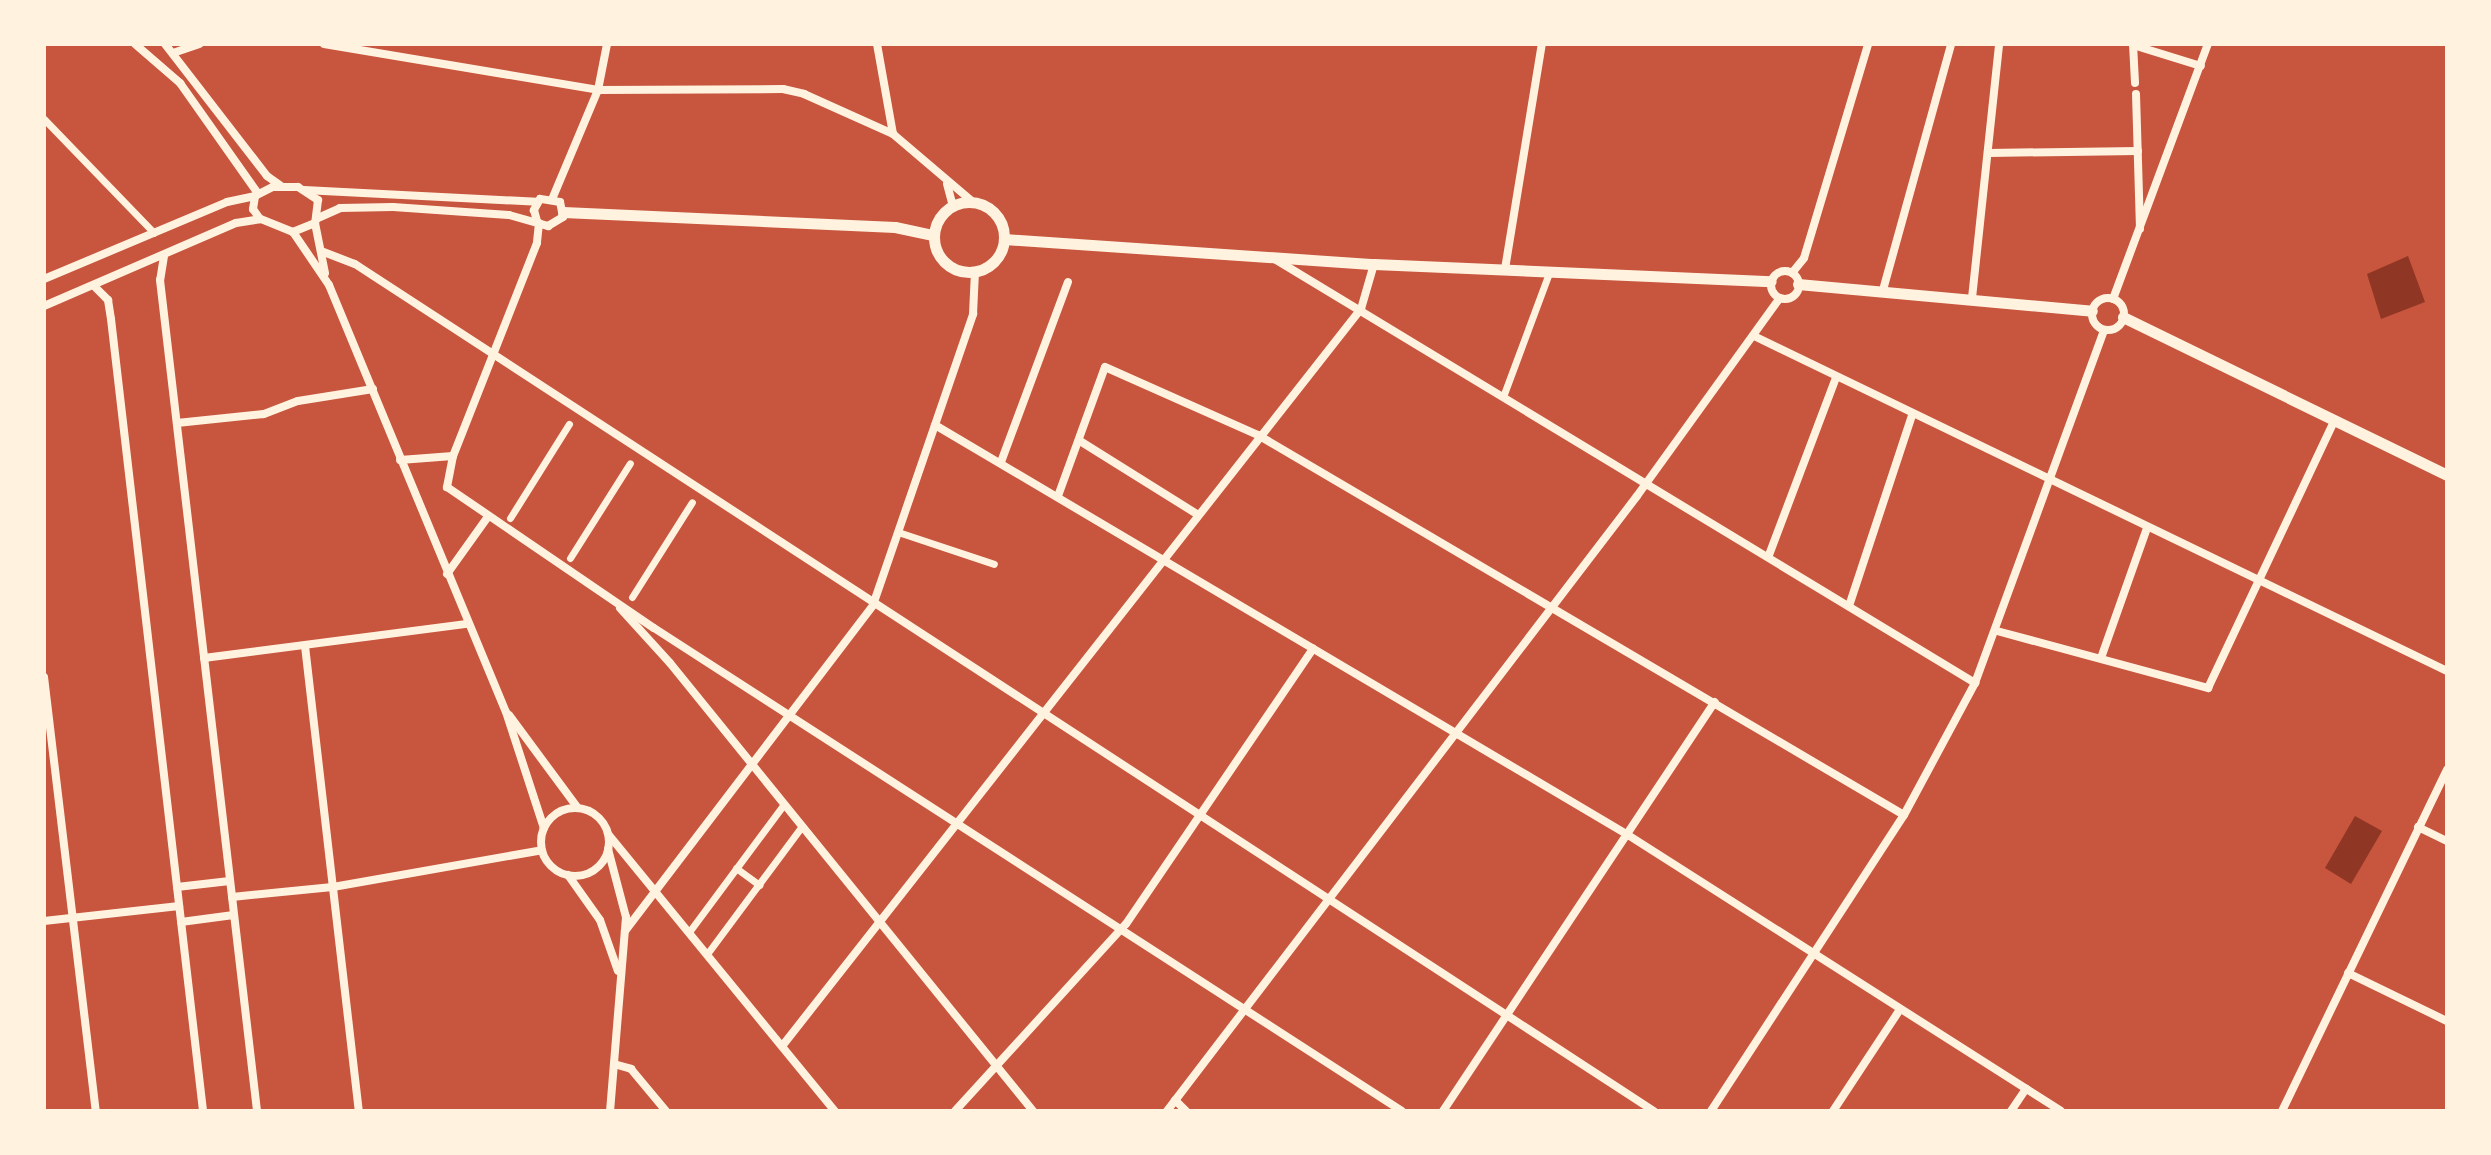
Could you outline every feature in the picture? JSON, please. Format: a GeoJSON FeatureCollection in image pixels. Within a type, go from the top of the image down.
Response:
{"type":"FeatureCollection","features":[{"type":"Feature","properties":{"kind":"street"},"geometry":{"type":"LineString","coordinates":[[135,44],[180,83],[256,194],[253,209],[260,219]]}},
{"type":"Feature","properties":{"kind":"street"},"geometry":{"type":"LineString","coordinates":[[165,44],[267,176],[280,185],[304,190],[537,202],[553,197],[598,90],[607,44]]}},
{"type":"Feature","properties":{"kind":"street"},"geometry":{"type":"LineString","coordinates":[[173,53],[199,44]]}},
{"type":"Feature","properties":{"kind":"street"},"geometry":{"type":"LineString","coordinates":[[324,44],[598,90],[783,89],[893,134],[973,202],[992,210],[1004,239],[995,260],[975,272],[946,263],[934,235],[940,218],[953,206],[973,202]]}},
{"type":"Feature","properties":{"kind":"street"},"geometry":{"type":"LineString","coordinates":[[877,44],[893,134]]}},
{"type":"Feature","properties":{"kind":"street"},"geometry":{"type":"LineString","coordinates":[[1505,269],[1542,44]]}},
{"type":"Feature","properties":{"kind":"street"},"geometry":{"type":"LineString","coordinates":[[1167,1111],[1647,483],[1780,298],[1793,296],[1795,279],[1868,44]]}},
{"type":"Feature","properties":{"kind":"street"},"geometry":{"type":"LineString","coordinates":[[1883,290],[1951,44]]}},
{"type":"Feature","properties":{"kind":"street"},"geometry":{"type":"LineString","coordinates":[[1972,298],[1999,44]]}},
{"type":"Feature","properties":{"kind":"street"},"geometry":{"type":"LineString","coordinates":[[2135,83],[2133,44],[2201,66]]}},
{"type":"Feature","properties":{"kind":"street"},"geometry":{"type":"LineString","coordinates":[[2113,299],[2140,236],[2208,44]]}},
{"type":"Feature","properties":{"kind":"street"},"geometry":{"type":"LineString","coordinates":[[2136,94],[2140,236]]}},
{"type":"Feature","properties":{"kind":"street"},"geometry":{"type":"LineString","coordinates":[[44,119],[154,233]]}},
{"type":"Feature","properties":{"kind":"street"},"geometry":{"type":"LineString","coordinates":[[1989,153],[2138,151]]}},
{"type":"Feature","properties":{"kind":"street"},"geometry":{"type":"LineString","coordinates":[[945,180],[953,206]]}},
{"type":"Feature","properties":{"kind":"street"},"geometry":{"type":"LineString","coordinates":[[44,279],[227,202],[280,185]]}},
{"type":"Feature","properties":{"kind":"street"},"geometry":{"type":"LineString","coordinates":[[304,190],[318,200],[316,220],[326,277],[506,712],[544,828],[542,850],[551,866],[568,875],[600,920],[619,976]]}},
{"type":"Feature","properties":{"kind":"street"},"geometry":{"type":"LineString","coordinates":[[553,197],[563,212]]}},
{"type":"Feature","properties":{"kind":"street"},"geometry":{"type":"LineString","coordinates":[[537,202],[537,243],[453,456],[447,487],[487,518],[612,600],[1402,1111]]}},
{"type":"Feature","properties":{"kind":"street"},"geometry":{"type":"LineString","coordinates":[[293,232],[340,208],[393,207],[557,224],[563,212]]}},
{"type":"Feature","properties":{"kind":"street"},"geometry":{"type":"LineString","coordinates":[[563,212],[895,227],[934,235]]}},
{"type":"Feature","properties":{"kind":"street"},"geometry":{"type":"LineString","coordinates":[[44,306],[236,223],[260,219],[293,232],[326,277]]}},
{"type":"Feature","properties":{"kind":"street"},"geometry":{"type":"LineString","coordinates":[[1004,239],[1265,253],[1374,264],[1771,281],[1780,272],[1795,279],[1883,290],[2092,311]]}},
{"type":"Feature","properties":{"kind":"street"},"geometry":{"type":"LineString","coordinates":[[321,251],[355,264],[492,357],[1654,1111]]}},
{"type":"Feature","properties":{"kind":"street"},"geometry":{"type":"LineString","coordinates":[[1265,253],[1504,394],[1975,683]]}},
{"type":"Feature","properties":{"kind":"street"},"geometry":{"type":"LineString","coordinates":[[164,256],[160,280],[257,1111]]}},
{"type":"Feature","properties":{"kind":"street"},"geometry":{"type":"LineString","coordinates":[[783,1045],[1258,435],[1361,309],[1374,264]]}},
{"type":"Feature","properties":{"kind":"street"},"geometry":{"type":"LineString","coordinates":[[1504,394],[1550,270]]}},
{"type":"Feature","properties":{"kind":"street"},"geometry":{"type":"LineString","coordinates":[[625,931],[873,605],[973,314],[975,272]]}},
{"type":"Feature","properties":{"kind":"street"},"geometry":{"type":"LineString","coordinates":[[1771,281],[1780,298]]}},
{"type":"Feature","properties":{"kind":"street"},"geometry":{"type":"LineString","coordinates":[[1001,462],[1068,282]]}},
{"type":"Feature","properties":{"kind":"street"},"geometry":{"type":"LineString","coordinates":[[94,286],[109,306],[203,1111]]}},
{"type":"Feature","properties":{"kind":"street"},"geometry":{"type":"LineString","coordinates":[[2092,311],[2103,299],[2113,299]]}},
{"type":"Feature","properties":{"kind":"street"},"geometry":{"type":"LineString","coordinates":[[2113,299],[2123,317],[2447,475]]}},
{"type":"Feature","properties":{"kind":"street"},"geometry":{"type":"LineString","coordinates":[[2092,311],[2095,325],[2104,330],[2119,326],[2123,317]]}},
{"type":"Feature","properties":{"kind":"street"},"geometry":{"type":"LineString","coordinates":[[1711,1111],[1815,958],[1904,815],[1975,683],[1997,631],[2047,480],[2104,330]]}},
{"type":"Feature","properties":{"kind":"street"},"geometry":{"type":"LineString","coordinates":[[1754,336],[1912,416],[2447,671]]}},
{"type":"Feature","properties":{"kind":"street"},"geometry":{"type":"LineString","coordinates":[[1058,496],[1105,367],[1258,435],[1904,815]]}},
{"type":"Feature","properties":{"kind":"street"},"geometry":{"type":"LineString","coordinates":[[1769,555],[1836,378]]}},
{"type":"Feature","properties":{"kind":"street"},"geometry":{"type":"LineString","coordinates":[[177,423],[264,414],[298,401],[373,389]]}},
{"type":"Feature","properties":{"kind":"street"},"geometry":{"type":"LineString","coordinates":[[1849,606],[1912,416]]}},
{"type":"Feature","properties":{"kind":"street"},"geometry":{"type":"LineString","coordinates":[[1997,631],[2208,688],[2255,580],[2334,421]]}},
{"type":"Feature","properties":{"kind":"street"},"geometry":{"type":"LineString","coordinates":[[510,518],[569,424]]}},
{"type":"Feature","properties":{"kind":"street"},"geometry":{"type":"LineString","coordinates":[[935,425],[1455,736],[1628,835],[1804,943],[1815,958],[2061,1111]]}},
{"type":"Feature","properties":{"kind":"street"},"geometry":{"type":"LineString","coordinates":[[1080,441],[1197,514]]}},
{"type":"Feature","properties":{"kind":"street"},"geometry":{"type":"LineString","coordinates":[[400,460],[453,456]]}},
{"type":"Feature","properties":{"kind":"street"},"geometry":{"type":"LineString","coordinates":[[570,558],[630,463]]}},
{"type":"Feature","properties":{"kind":"street"},"geometry":{"type":"LineString","coordinates":[[632,597],[692,502]]}},
{"type":"Feature","properties":{"kind":"street"},"geometry":{"type":"LineString","coordinates":[[447,574],[487,518]]}},
{"type":"Feature","properties":{"kind":"street"},"geometry":{"type":"LineString","coordinates":[[2101,658],[2147,528]]}},
{"type":"Feature","properties":{"kind":"street"},"geometry":{"type":"LineString","coordinates":[[898,532],[994,564]]}},
{"type":"Feature","properties":{"kind":"street"},"geometry":{"type":"LineString","coordinates":[[612,600],[784,804],[1033,1111]]}},
{"type":"Feature","properties":{"kind":"street"},"geometry":{"type":"LineString","coordinates":[[204,658],[467,624]]}},
{"type":"Feature","properties":{"kind":"street"},"geometry":{"type":"LineString","coordinates":[[305,646],[359,1111]]}},
{"type":"Feature","properties":{"kind":"street"},"geometry":{"type":"LineString","coordinates":[[955,1111],[1120,930],[1313,649]]}},
{"type":"Feature","properties":{"kind":"street"},"geometry":{"type":"LineString","coordinates":[[44,677],[96,1111]]}},
{"type":"Feature","properties":{"kind":"street"},"geometry":{"type":"LineString","coordinates":[[1443,1111],[1715,702]]}},
{"type":"Feature","properties":{"kind":"street"},"geometry":{"type":"LineString","coordinates":[[506,712],[577,807],[598,817],[608,834],[835,1111]]}},
{"type":"Feature","properties":{"kind":"street"},"geometry":{"type":"LineString","coordinates":[[2285,1110],[2447,770]]}},
{"type":"Feature","properties":{"kind":"street"},"geometry":{"type":"LineString","coordinates":[[689,932],[784,804]]}},
{"type":"Feature","properties":{"kind":"street"},"geometry":{"type":"LineString","coordinates":[[544,828],[557,812],[577,807]]}},
{"type":"Feature","properties":{"kind":"street"},"geometry":{"type":"LineString","coordinates":[[707,954],[802,826]]}},
{"type":"Feature","properties":{"kind":"street"},"geometry":{"type":"LineString","coordinates":[[2418,827],[2447,841]]}},
{"type":"Feature","properties":{"kind":"street"},"geometry":{"type":"LineString","coordinates":[[608,834],[608,849],[625,903],[610,1111]]}},
{"type":"Feature","properties":{"kind":"street"},"geometry":{"type":"LineString","coordinates":[[568,875],[598,867],[608,849]]}},
{"type":"Feature","properties":{"kind":"street"},"geometry":{"type":"LineString","coordinates":[[232,897],[333,887],[542,850]]}},
{"type":"Feature","properties":{"kind":"street"},"geometry":{"type":"LineString","coordinates":[[736,868],[759,885]]}},
{"type":"Feature","properties":{"kind":"street"},"geometry":{"type":"LineString","coordinates":[[177,887],[230,881]]}},
{"type":"Feature","properties":{"kind":"street"},"geometry":{"type":"LineString","coordinates":[[44,921],[179,906]]}},
{"type":"Feature","properties":{"kind":"street"},"geometry":{"type":"LineString","coordinates":[[181,922],[234,915]]}},
{"type":"Feature","properties":{"kind":"street"},"geometry":{"type":"LineString","coordinates":[[2348,973],[2447,1021]]}},
{"type":"Feature","properties":{"kind":"street"},"geometry":{"type":"LineString","coordinates":[[1833,1111],[1899,1011]]}},
{"type":"Feature","properties":{"kind":"street"},"geometry":{"type":"LineString","coordinates":[[614,1064],[631,1069],[666,1111]]}},
{"type":"Feature","properties":{"kind":"street"},"geometry":{"type":"LineString","coordinates":[[2011,1111],[2026,1089]]}},
{"type":"Feature","properties":{"kind":"street"},"geometry":{"type":"LineString","coordinates":[[1175,1100],[1186,1111]]}},
{"type":"Feature","properties":{"kind":"shaded area"},"geometry":{"type":"Polygon","coordinates":[[[2408,256],[2425,302],[2381,319],[2367,274],[2408,256]]]}},
{"type":"Feature","properties":{"kind":"shaded area"},"geometry":{"type":"Polygon","coordinates":[[[2355,816],[2382,831],[2351,884],[2325,868],[2355,816]]]}}]}
